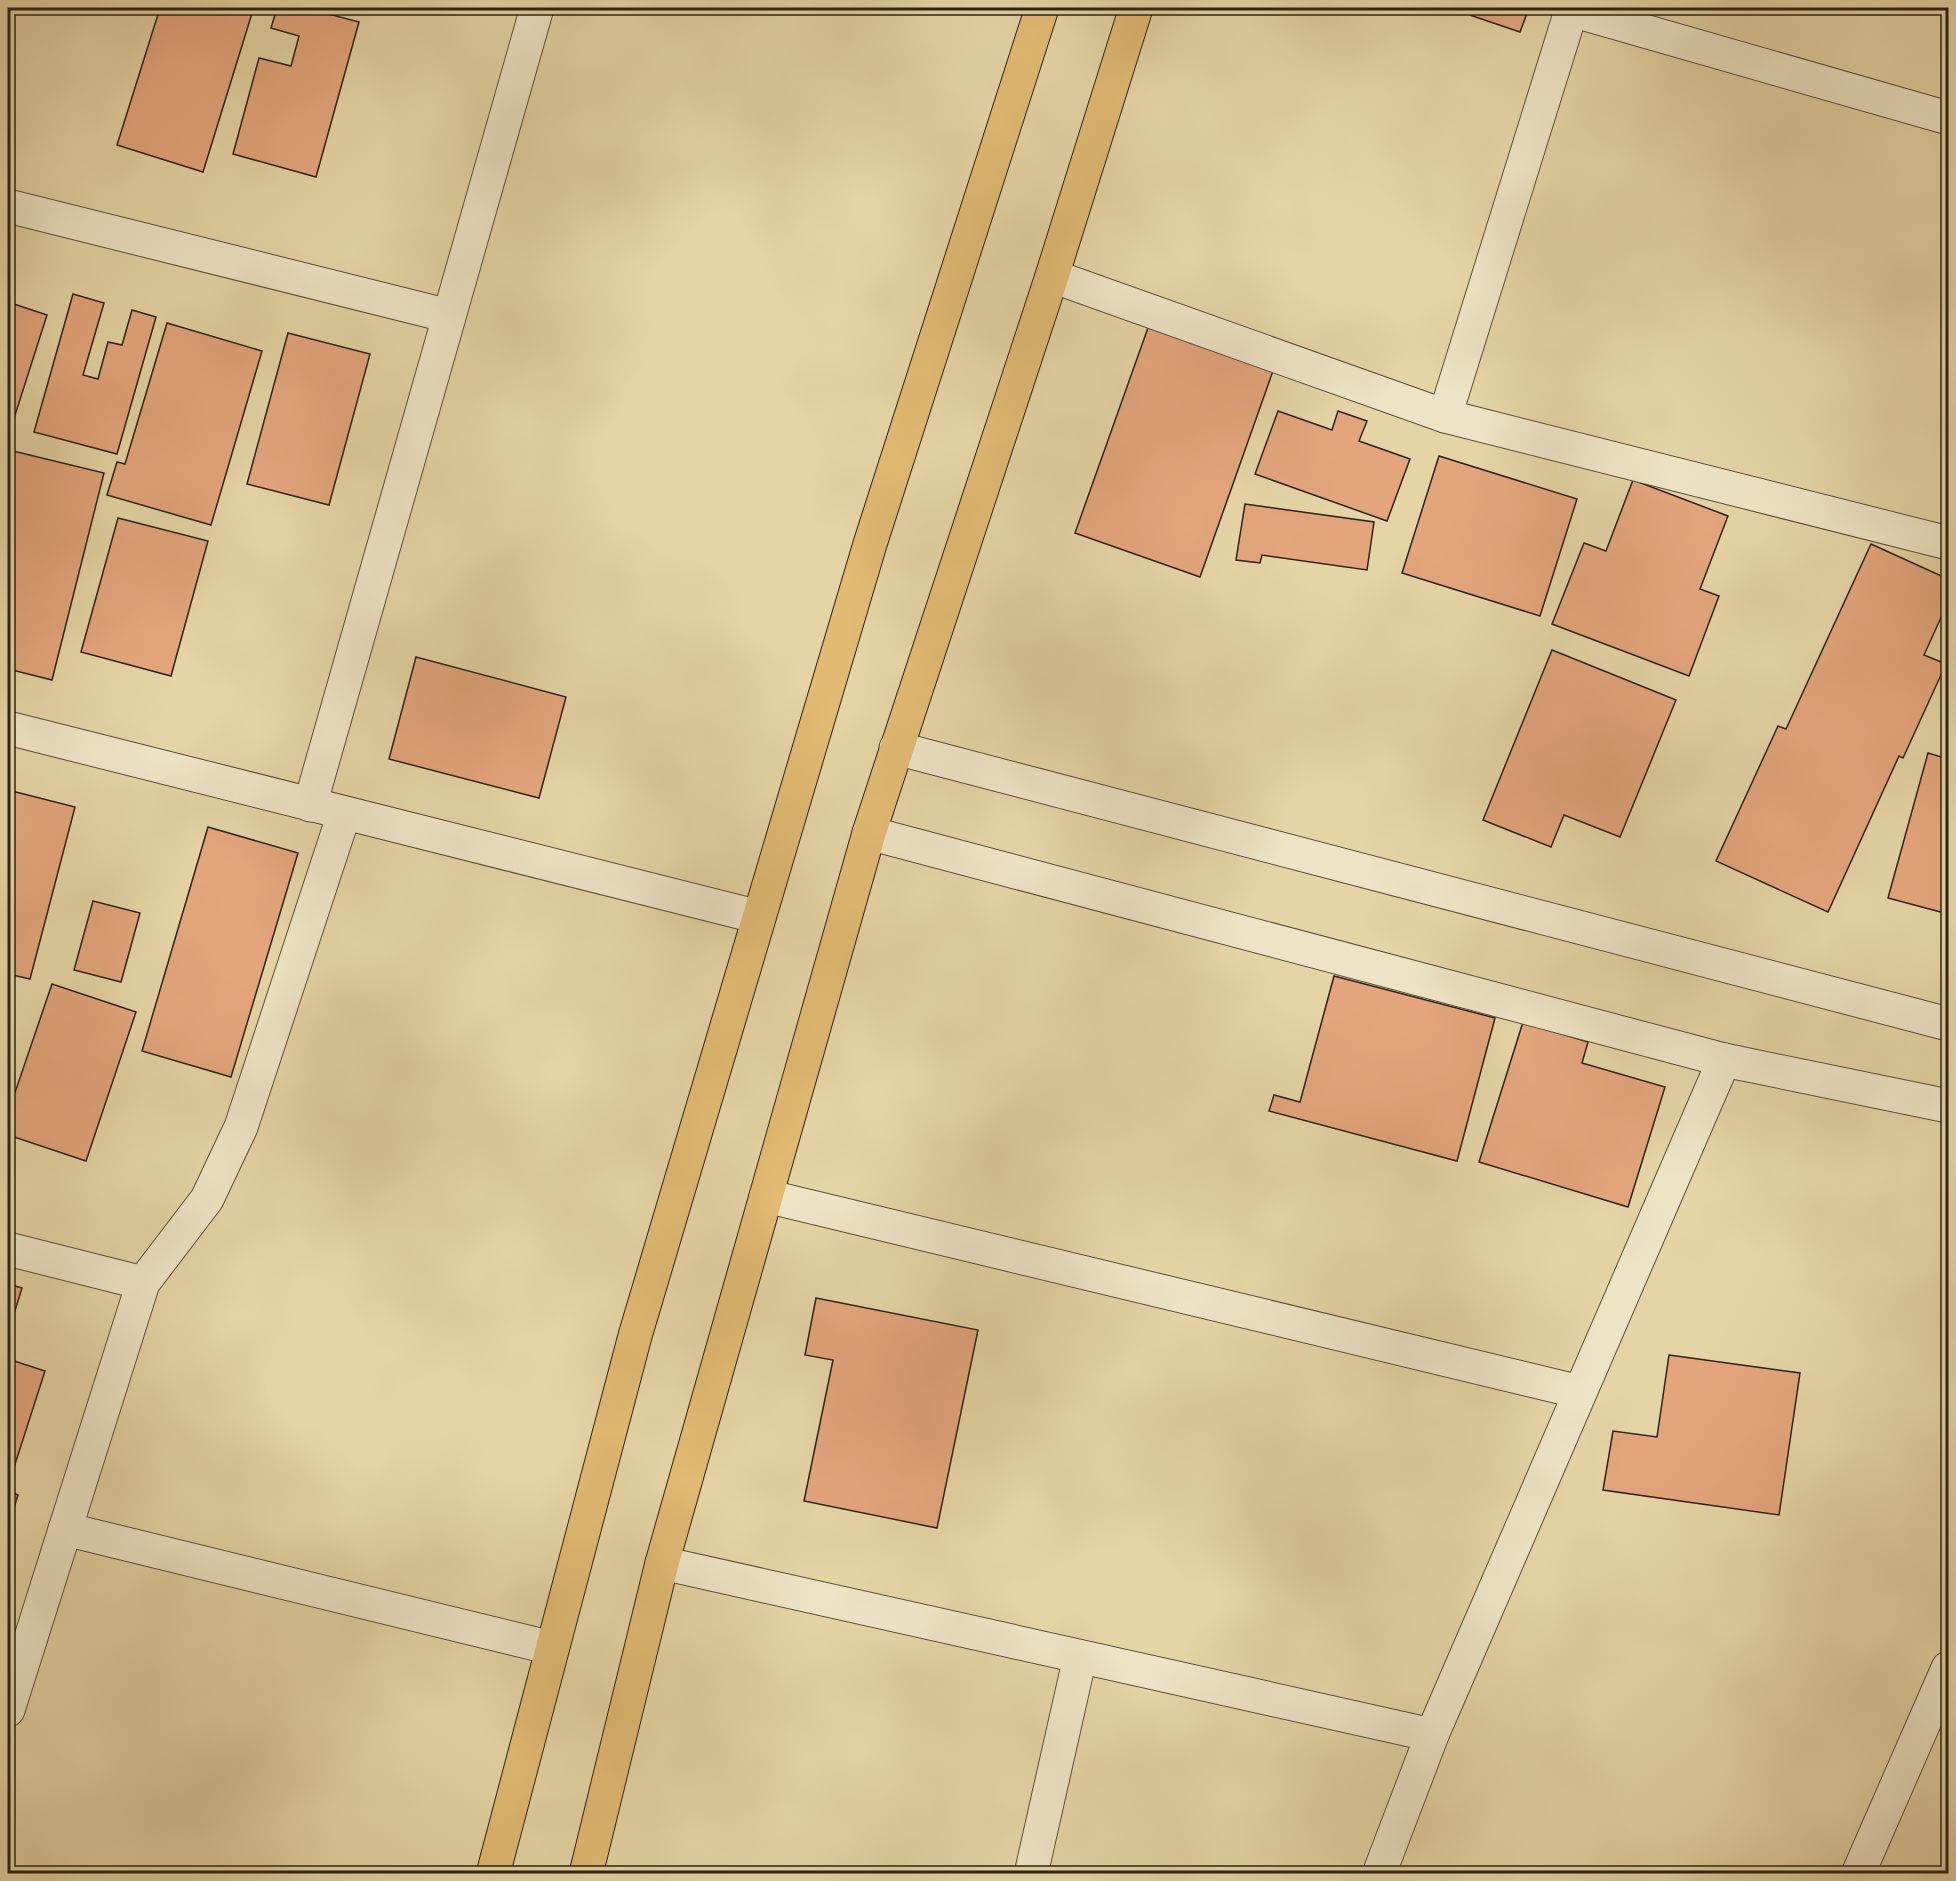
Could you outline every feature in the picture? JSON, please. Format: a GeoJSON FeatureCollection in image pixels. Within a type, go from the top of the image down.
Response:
{"type":"FeatureCollection","features":[{"type":"Feature","properties":{"kind":"main road"},"geometry":{"type":"LineString","coordinates":[[493,1874],[635,1336],[870,544],[1041,8]]}},
{"type":"Feature","properties":{"kind":"main road"},"geometry":{"type":"LineString","coordinates":[[586,1874],[662,1563],[869,833],[1052,276],[1136,8]]}},
{"type":"Feature","properties":{"kind":"street"},"geometry":{"type":"LineString","coordinates":[[310,806],[537,8]]}},
{"type":"Feature","properties":{"kind":"street"},"geometry":{"type":"LineString","coordinates":[[1445,416],[1572,9],[1948,118]]}},
{"type":"Feature","properties":{"kind":"street"},"geometry":{"type":"LineString","coordinates":[[8,206],[448,316]]}},
{"type":"Feature","properties":{"kind":"street"},"geometry":{"type":"LineString","coordinates":[[1052,276],[1445,416],[1948,543]]}},
{"type":"Feature","properties":{"kind":"street"},"geometry":{"type":"LineString","coordinates":[[8,728],[310,806],[759,917]]}},
{"type":"Feature","properties":{"kind":"street"},"geometry":{"type":"LineString","coordinates":[[896,748],[1948,1024]]}},
{"type":"Feature","properties":{"kind":"street"},"geometry":{"type":"LineString","coordinates":[[8,1710],[143,1283],[207,1199],[241,1127],[344,814]]}},
{"type":"Feature","properties":{"kind":"street"},"geometry":{"type":"LineString","coordinates":[[869,833],[1724,1060],[1948,1106]]}},
{"type":"Feature","properties":{"kind":"street"},"geometry":{"type":"LineString","coordinates":[[1379,1874],[1432,1735],[1724,1060]]}},
{"type":"Feature","properties":{"kind":"street"},"geometry":{"type":"LineString","coordinates":[[766,1196],[1580,1392]]}},
{"type":"Feature","properties":{"kind":"street"},"geometry":{"type":"LineString","coordinates":[[8,1249],[143,1283]]}},
{"type":"Feature","properties":{"kind":"street"},"geometry":{"type":"LineString","coordinates":[[65,1529],[552,1648]]}},
{"type":"Feature","properties":{"kind":"street"},"geometry":{"type":"LineString","coordinates":[[662,1563],[1432,1735]]}},
{"type":"Feature","properties":{"kind":"street"},"geometry":{"type":"LineString","coordinates":[[1031,1874],[1080,1657]]}},
{"type":"Feature","properties":{"kind":"street"},"geometry":{"type":"LineString","coordinates":[[1858,1874],[1948,1668]]}},
{"type":"Feature","properties":{"kind":"building"},"geometry":{"type":"Polygon","coordinates":[[[160,8],[253,10],[203,172],[117,145],[160,8]]]}},
{"type":"Feature","properties":{"kind":"building"},"geometry":{"type":"Polygon","coordinates":[[[277,8],[306,8],[359,22],[316,177],[233,154],[259,58],[291,66],[299,36],[271,28],[277,8]]]}},
{"type":"Feature","properties":{"kind":"building"},"geometry":{"type":"Polygon","coordinates":[[[1449,8],[1529,8],[1520,32],[1449,8]]]}},
{"type":"Feature","properties":{"kind":"building"},"geometry":{"type":"Polygon","coordinates":[[[73,294],[104,303],[83,375],[98,379],[108,342],[122,345],[132,310],[156,317],[117,454],[34,432],[73,294]]]}},
{"type":"Feature","properties":{"kind":"building"},"geometry":{"type":"Polygon","coordinates":[[[8,302],[47,315],[8,437],[8,302]]]}},
{"type":"Feature","properties":{"kind":"building"},"geometry":{"type":"Polygon","coordinates":[[[167,323],[262,351],[211,525],[107,495],[117,462],[125,464],[167,323]]]}},
{"type":"Feature","properties":{"kind":"building"},"geometry":{"type":"Polygon","coordinates":[[[1149,325],[1274,368],[1200,577],[1075,533],[1149,325]]]}},
{"type":"Feature","properties":{"kind":"building"},"geometry":{"type":"Polygon","coordinates":[[[288,333],[370,354],[329,505],[247,484],[288,333]]]}},
{"type":"Feature","properties":{"kind":"building"},"geometry":{"type":"Polygon","coordinates":[[[1278,411],[1332,430],[1338,411],[1367,421],[1359,441],[1410,459],[1387,521],[1255,474],[1278,411]]]}},
{"type":"Feature","properties":{"kind":"building"},"geometry":{"type":"Polygon","coordinates":[[[13,451],[104,473],[52,680],[8,669],[8,474],[13,451]]]}},
{"type":"Feature","properties":{"kind":"building"},"geometry":{"type":"Polygon","coordinates":[[[1439,456],[1577,499],[1540,616],[1402,573],[1439,456]]]}},
{"type":"Feature","properties":{"kind":"building"},"geometry":{"type":"Polygon","coordinates":[[[1633,480],[1728,516],[1700,589],[1719,596],[1689,676],[1552,624],[1584,543],[1606,551],[1633,480]]]}},
{"type":"Feature","properties":{"kind":"building"},"geometry":{"type":"Polygon","coordinates":[[[1245,504],[1374,522],[1367,570],[1262,555],[1260,563],[1236,560],[1245,504]]]}},
{"type":"Feature","properties":{"kind":"building"},"geometry":{"type":"Polygon","coordinates":[[[118,518],[208,541],[171,676],[81,652],[118,518]]]}},
{"type":"Feature","properties":{"kind":"building"},"geometry":{"type":"Polygon","coordinates":[[[1871,544],[1948,579],[1948,602],[1924,655],[1946,664],[1903,758],[1899,756],[1828,912],[1716,861],[1778,726],[1786,729],[1871,544]]]}},
{"type":"Feature","properties":{"kind":"building"},"geometry":{"type":"Polygon","coordinates":[[[1552,650],[1676,700],[1620,837],[1564,815],[1551,847],[1483,820],[1552,650]]]}},
{"type":"Feature","properties":{"kind":"building"},"geometry":{"type":"Polygon","coordinates":[[[416,657],[566,697],[539,798],[389,759],[416,657]]]}},
{"type":"Feature","properties":{"kind":"building"},"geometry":{"type":"Polygon","coordinates":[[[1928,753],[1948,759],[1948,914],[1888,898],[1928,753]]]}},
{"type":"Feature","properties":{"kind":"building"},"geometry":{"type":"Polygon","coordinates":[[[8,790],[75,807],[30,979],[8,974],[8,790]]]}},
{"type":"Feature","properties":{"kind":"building"},"geometry":{"type":"Polygon","coordinates":[[[208,827],[298,853],[231,1077],[142,1051],[208,827]]]}},
{"type":"Feature","properties":{"kind":"building"},"geometry":{"type":"Polygon","coordinates":[[[93,901],[140,913],[121,982],[74,970],[93,901]]]}},
{"type":"Feature","properties":{"kind":"building"},"geometry":{"type":"Polygon","coordinates":[[[1334,976],[1495,1018],[1457,1161],[1269,1111],[1274,1095],[1300,1102],[1334,976]]]}},
{"type":"Feature","properties":{"kind":"building"},"geometry":{"type":"Polygon","coordinates":[[[52,984],[136,1012],[86,1161],[8,1135],[8,1113],[52,984]]]}},
{"type":"Feature","properties":{"kind":"building"},"geometry":{"type":"Polygon","coordinates":[[[1523,1022],[1588,1042],[1582,1063],[1665,1087],[1628,1207],[1479,1162],[1523,1022]]]}},
{"type":"Feature","properties":{"kind":"building"},"geometry":{"type":"Polygon","coordinates":[[[8,1284],[22,1288],[8,1333],[8,1284]]]}},
{"type":"Feature","properties":{"kind":"building"},"geometry":{"type":"Polygon","coordinates":[[[816,1298],[978,1330],[937,1528],[804,1501],[833,1360],[805,1355],[816,1298]]]}},
{"type":"Feature","properties":{"kind":"building"},"geometry":{"type":"Polygon","coordinates":[[[1669,1355],[1800,1373],[1779,1515],[1603,1490],[1613,1431],[1657,1437],[1669,1355]]]}},
{"type":"Feature","properties":{"kind":"building"},"geometry":{"type":"Polygon","coordinates":[[[8,1359],[45,1371],[8,1486],[8,1359]]]}},
{"type":"Feature","properties":{"kind":"building"},"geometry":{"type":"Polygon","coordinates":[[[8,1491],[18,1495],[8,1528],[8,1491]]]}}]}
